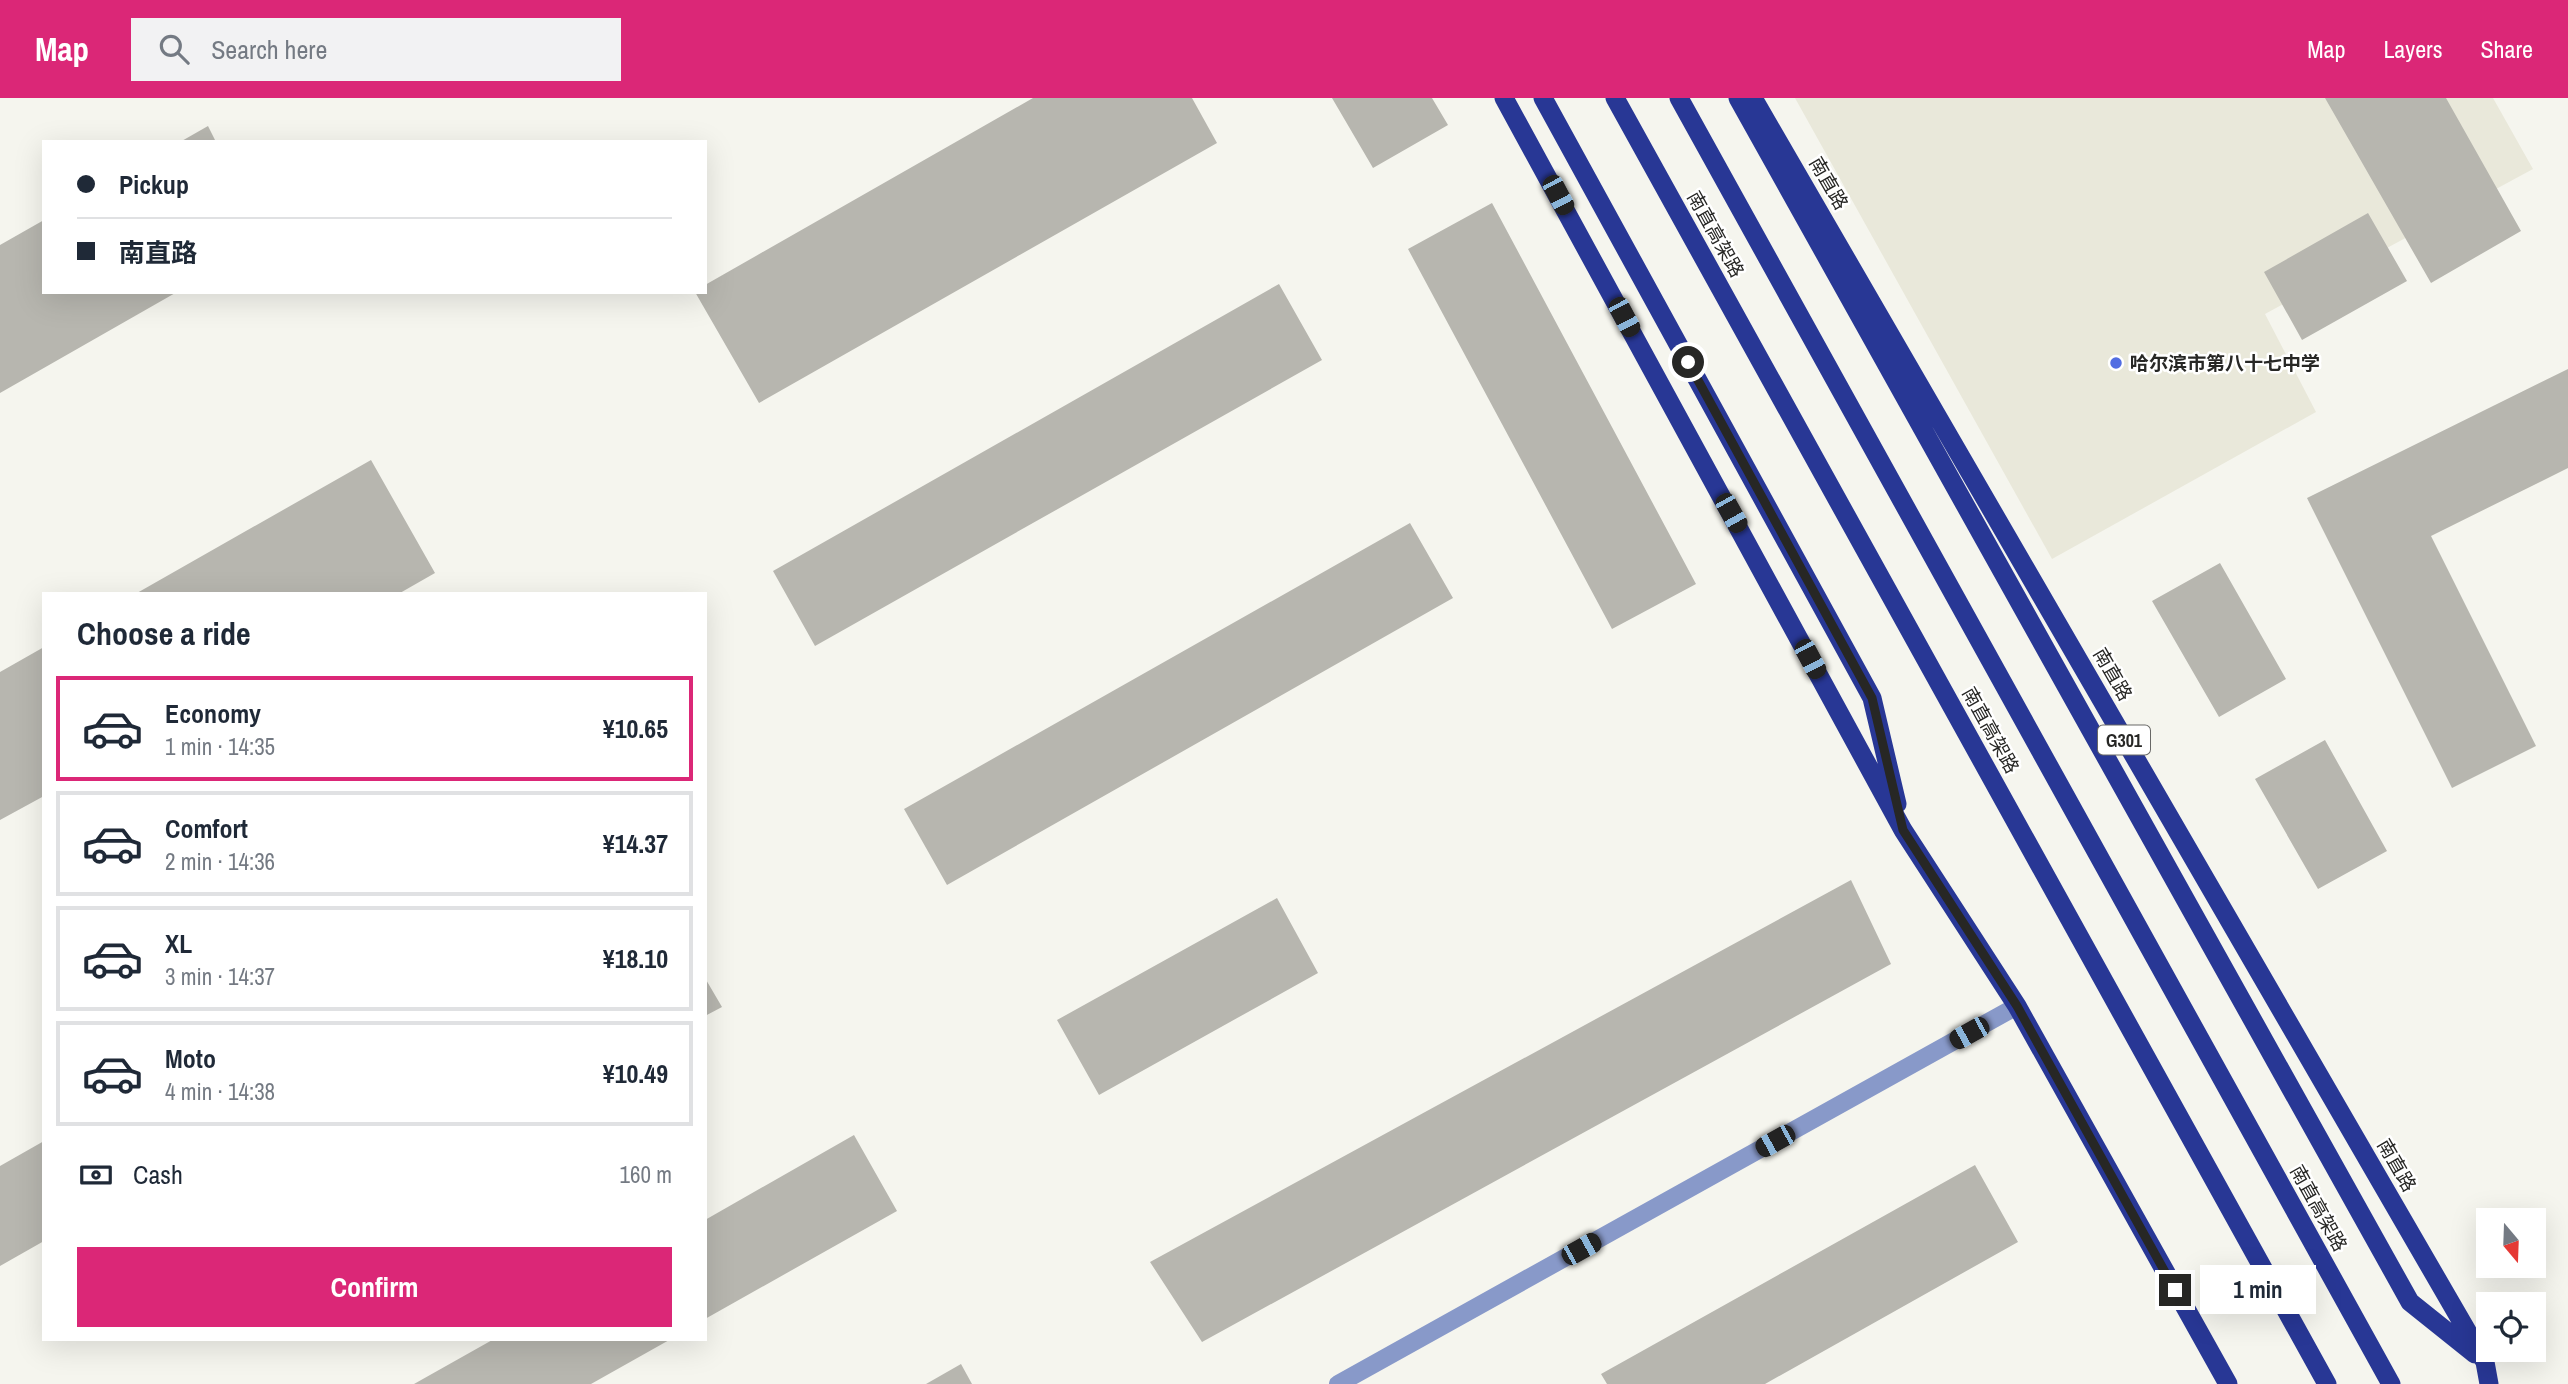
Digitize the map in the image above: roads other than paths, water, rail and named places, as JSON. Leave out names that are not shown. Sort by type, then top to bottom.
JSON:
[{"type":"highway","points":[[1504,98],[1903,830],[2017,1006],[2228,1384]]},
{"type":"highway","points":[[1543,98],[1872,698],[1903,830]]},
{"type":"highway","name":"南直高架路","points":[[1615,98],[2327,1384]]},
{"type":"highway","name":"南直高架路","points":[[1679,98],[2391,1384]]},
{"type":"highway","points":[[1738,98],[2410,1302],[2476,1355]]},
{"type":"highway","name":"南直路","points":[[1753,98],[2476,1346]]},
{"type":"highway","name":"南直路","points":[[2485,1362],[2489,1384]]},
{"type":"street","points":[[1338,1384],[2017,1006]]},
{"type":"place","name":"哈尔滨市第八十七中学","points":[[2116,363]]}]
